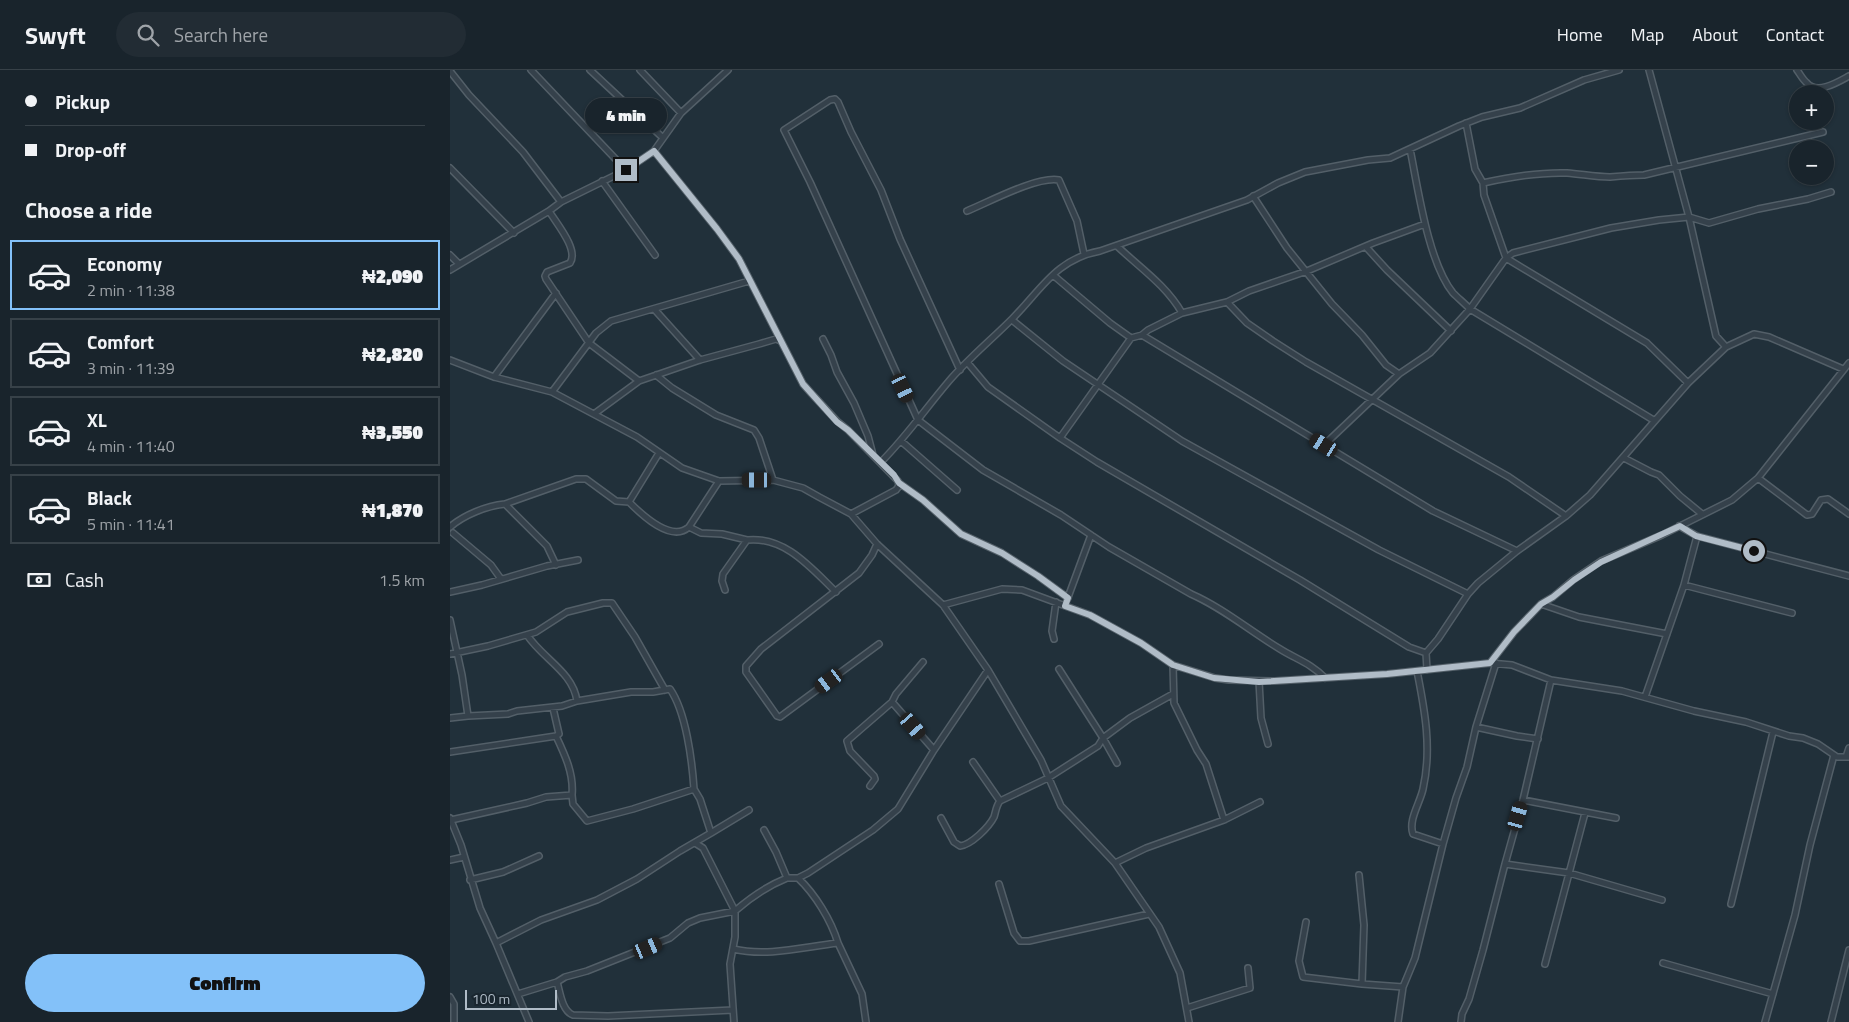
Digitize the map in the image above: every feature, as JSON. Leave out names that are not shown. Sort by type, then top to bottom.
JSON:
[{"type":"street","points":[[531,70],[626,170]]},
{"type":"street","points":[[590,70],[662,137]]},
{"type":"street","points":[[640,70],[681,113]]},
{"type":"street","points":[[450,270],[549,212],[561,202],[626,170],[654,151],[662,137],[681,113],[728,70]]},
{"type":"street","points":[[881,462],[901,441],[950,380],[1012,320],[1058,269],[1084,254],[1100,252],[1253,196],[1305,172],[1368,160],[1390,158],[1466,123],[1520,108],[1584,80],[1619,70]]},
{"type":"street","points":[[1649,70],[1689,217],[1716,336],[1726,347]]},
{"type":"street","points":[[1797,70],[1808,85],[1818,88],[1836,83],[1849,76]]},
{"type":"street","points":[[450,71],[469,95],[524,152],[561,202]]},
{"type":"street","points":[[960,370],[900,240],[882,190],[851,132],[838,102],[835,99],[830,100],[784,130],[810,182],[918,420],[983,470],[1091,536],[1191,594],[1205,600],[1280,650],[1316,668],[1325,678]]},
{"type":"street","points":[[1466,123],[1475,169],[1482,183],[1484,195],[1506,258],[1647,343],[1688,383]]},
{"type":"street","points":[[1482,183],[1514,176],[1566,173],[1611,177],[1644,174],[1823,132]]},
{"type":"street","points":[[1410,149],[1425,224],[1442,273],[1452,292],[1470,309],[1655,421]]},
{"type":"street","points":[[654,151],[739,259],[803,384],[810,393],[837,422],[881,462],[899,483],[923,500],[961,534],[1002,553],[1068,598]]},
{"type":"street","points":[[450,168],[514,233]]},
{"type":"street","points":[[966,211],[1039,181],[1052,178],[1059,180],[1077,221],[1084,254]]},
{"type":"street","points":[[602,181],[655,255]]},
{"type":"street","points":[[1324,445],[1399,374],[1430,353],[1470,309],[1506,258],[1513,253],[1611,228],[1689,217],[1709,223],[1758,209],[1808,199],[1831,192]]},
{"type":"street","points":[[1253,196],[1287,248],[1308,271],[1332,304],[1386,365],[1399,374]]},
{"type":"street","points":[[549,212],[571,246],[573,256],[570,263],[548,272],[545,276],[589,343],[639,381]]},
{"type":"street","points":[[1060,438],[1131,338],[1142,335],[1182,313],[1227,302],[1249,290],[1308,271],[1425,224]]},
{"type":"street","points":[[1117,246],[1160,284],[1176,302],[1182,313]]},
{"type":"street","points":[[1366,247],[1450,331]]},
{"type":"street","points":[[450,256],[459,264]]},
{"type":"street","points":[[1053,275],[1110,323],[1131,338]]},
{"type":"street","points":[[552,392],[596,333],[612,321],[749,281]]},
{"type":"street","points":[[494,377],[556,293]]},
{"type":"street","points":[[1227,302],[1247,323],[1273,341],[1509,477],[1566,516]]},
{"type":"street","points":[[655,310],[700,360]]},
{"type":"street","points":[[1012,320],[1063,361],[1182,442],[1379,550],[1468,594]]},
{"type":"street","points":[[1428,670],[1426,653],[1478,583],[1517,551],[1566,516],[1590,495],[1688,383],[1726,347],[1754,334],[1769,338],[1844,369]]},
{"type":"street","points":[[1142,335],[1433,511],[1517,551]]},
{"type":"street","points":[[594,414],[639,381],[700,360],[776,339],[781,341]]},
{"type":"street","points":[[823,339],[837,372],[854,403],[874,455]]},
{"type":"street","points":[[450,360],[494,377],[552,392],[636,437],[693,473],[719,481],[773,480],[802,488],[851,514],[877,544],[943,605],[988,670],[1041,760],[1061,806],[1115,863],[1158,928],[1180,973],[1189,1022]]},
{"type":"street","points":[[968,362],[988,387],[1097,462],[1300,580],[1401,642],[1426,653]]},
{"type":"street","points":[[1398,1022],[1403,986],[1415,958],[1443,844],[1467,767],[1493,663],[1514,632],[1541,604],[1601,562],[1732,500],[1758,478],[1849,363]]},
{"type":"street","points":[[656,375],[672,388],[716,415],[754,430],[759,438],[773,480]]},
{"type":"street","points":[[901,441],[956,490]]},
{"type":"street","points":[[629,502],[659,453]]},
{"type":"street","points":[[1624,458],[1659,475],[1702,514]]},
{"type":"street","points":[[1758,478],[1807,514],[1812,514],[1822,500],[1828,499],[1849,514]]},
{"type":"street","points":[[450,527],[458,520],[470,514],[521,499],[566,481],[586,479],[616,500],[629,502],[659,526],[684,532],[719,481]]},
{"type":"street","points":[[851,514],[896,490],[899,483]]},
{"type":"street","points":[[505,504],[547,546],[556,564]]},
{"type":"street","points":[[1680,526],[1696,536],[1849,576]]},
{"type":"street","points":[[689,527],[701,533],[722,534],[747,540],[758,539],[778,544],[800,558],[836,592]]},
{"type":"street","points":[[451,533],[495,569],[501,579]]},
{"type":"street","points":[[1065,606],[1091,536]]},
{"type":"street","points":[[1645,697],[1684,585],[1696,536]]},
{"type":"street","points":[[725,590],[722,581],[723,574],[747,540]]},
{"type":"street","points":[[877,544],[872,555],[859,573],[761,649],[746,666],[748,676],[777,716],[783,716],[879,644]]},
{"type":"street","points":[[450,592],[578,560]]},
{"type":"street","points":[[1684,585],[1792,613]]},
{"type":"street","points":[[943,605],[1002,589],[1022,590],[1090,615],[1141,643],[1173,665],[1214,678],[1259,682],[1428,670],[1493,663],[1512,665],[1551,680],[1622,691],[1694,711],[1746,722],[1774,732],[1803,738],[1818,744],[1834,755],[1847,757],[1849,748]]},
{"type":"street","points":[[1054,639],[1052,631],[1056,602]]},
{"type":"street","points":[[450,654],[458,654],[527,635],[542,629],[567,612],[603,603],[612,603],[665,690]]},
{"type":"street","points":[[1541,604],[1579,617],[1667,634]]},
{"type":"street","points":[[450,620],[458,654],[468,716]]},
{"type":"street","points":[[527,635],[541,654],[557,666],[573,685],[578,701]]},
{"type":"street","points":[[870,786],[875,779],[874,776],[850,751],[847,741],[892,702],[896,694],[924,662]]},
{"type":"street","points":[[1173,665],[1174,703],[1206,764],[1224,820]]},
{"type":"street","points":[[1059,669],[1104,738],[1117,764]]},
{"type":"street","points":[[518,994],[557,982],[564,977],[587,971],[670,938],[688,923],[713,914],[735,911],[749,898],[772,884],[787,878],[798,878],[808,874],[873,830],[898,808],[934,750],[988,670]]},
{"type":"street","points":[[1417,670],[1426,722],[1428,748],[1423,790],[1411,827],[1413,834],[1443,844]]},
{"type":"street","points":[[1461,1022],[1462,1014],[1470,999],[1523,800],[1551,680]]},
{"type":"street","points":[[1259,682],[1261,718],[1268,744]]},
{"type":"street","points":[[450,718],[501,715],[517,711],[553,708],[578,701],[630,692],[670,689],[677,699],[686,731],[694,788],[700,799],[711,833]]},
{"type":"street","points":[[941,818],[954,842],[960,846],[966,846],[994,818],[1000,801],[1048,778],[1098,746],[1104,738],[1130,718],[1173,694]]},
{"type":"street","points":[[892,702],[934,750]]},
{"type":"street","points":[[553,708],[559,734],[556,736]]},
{"type":"street","points":[[1476,727],[1538,739]]},
{"type":"street","points":[[1731,904],[1774,732]]},
{"type":"street","points":[[556,736],[571,773],[573,804],[587,821],[694,788]]},
{"type":"street","points":[[450,752],[556,736]]},
{"type":"street","points":[[1765,1022],[1795,915],[1810,845],[1834,755]]},
{"type":"street","points":[[973,762],[1000,801]]},
{"type":"street","points":[[529,1022],[480,908],[450,819],[527,803],[546,797],[572,795]]},
{"type":"street","points":[[1523,800],[1616,818]]},
{"type":"street","points":[[1115,863],[1146,848],[1224,820],[1260,802]]},
{"type":"street","points":[[496,942],[541,920],[597,900],[637,879],[749,810]]},
{"type":"street","points":[[1546,964],[1585,813]]},
{"type":"street","points":[[764,830],[787,878]]},
{"type":"street","points":[[695,843],[703,848],[735,911],[736,922],[730,964],[734,1022]]},
{"type":"street","points":[[470,880],[503,872],[539,856]]},
{"type":"street","points":[[450,860],[464,857]]},
{"type":"street","points":[[1505,864],[1569,873],[1662,900]]},
{"type":"street","points":[[1359,875],[1364,925],[1362,984]]},
{"type":"street","points":[[798,878],[818,903],[838,943],[862,994],[866,1022]]},
{"type":"street","points":[[999,884],[1014,933],[1020,941],[1029,941],[1149,914]]},
{"type":"street","points":[[1306,922],[1299,961],[1303,977],[1362,984],[1403,986]]},
{"type":"street","points":[[733,949],[766,953],[838,943]]},
{"type":"street","points":[[1831,1022],[1849,950]]},
{"type":"street","points":[[1663,963],[1773,994]]},
{"type":"street","points":[[1187,1008],[1250,988],[1248,968]]},
{"type":"street","points":[[557,982],[566,1009],[573,1015],[608,1016],[734,1010]]},
{"type":"street","points":[[450,997],[454,1004],[454,1022]]},
{"type":"route","points":[[626,170],[654,151],[739,259],[781,341],[784,343],[803,384],[837,422],[848,430],[894,475],[899,483],[923,500],[961,534],[1002,553],[1068,598],[1065,606],[1090,615],[1141,643],[1173,665],[1214,678],[1259,682],[1387,674],[1490,663],[1514,632],[1541,604],[1574,580],[1601,562],[1680,526],[1696,536],[1754,551]]}]
